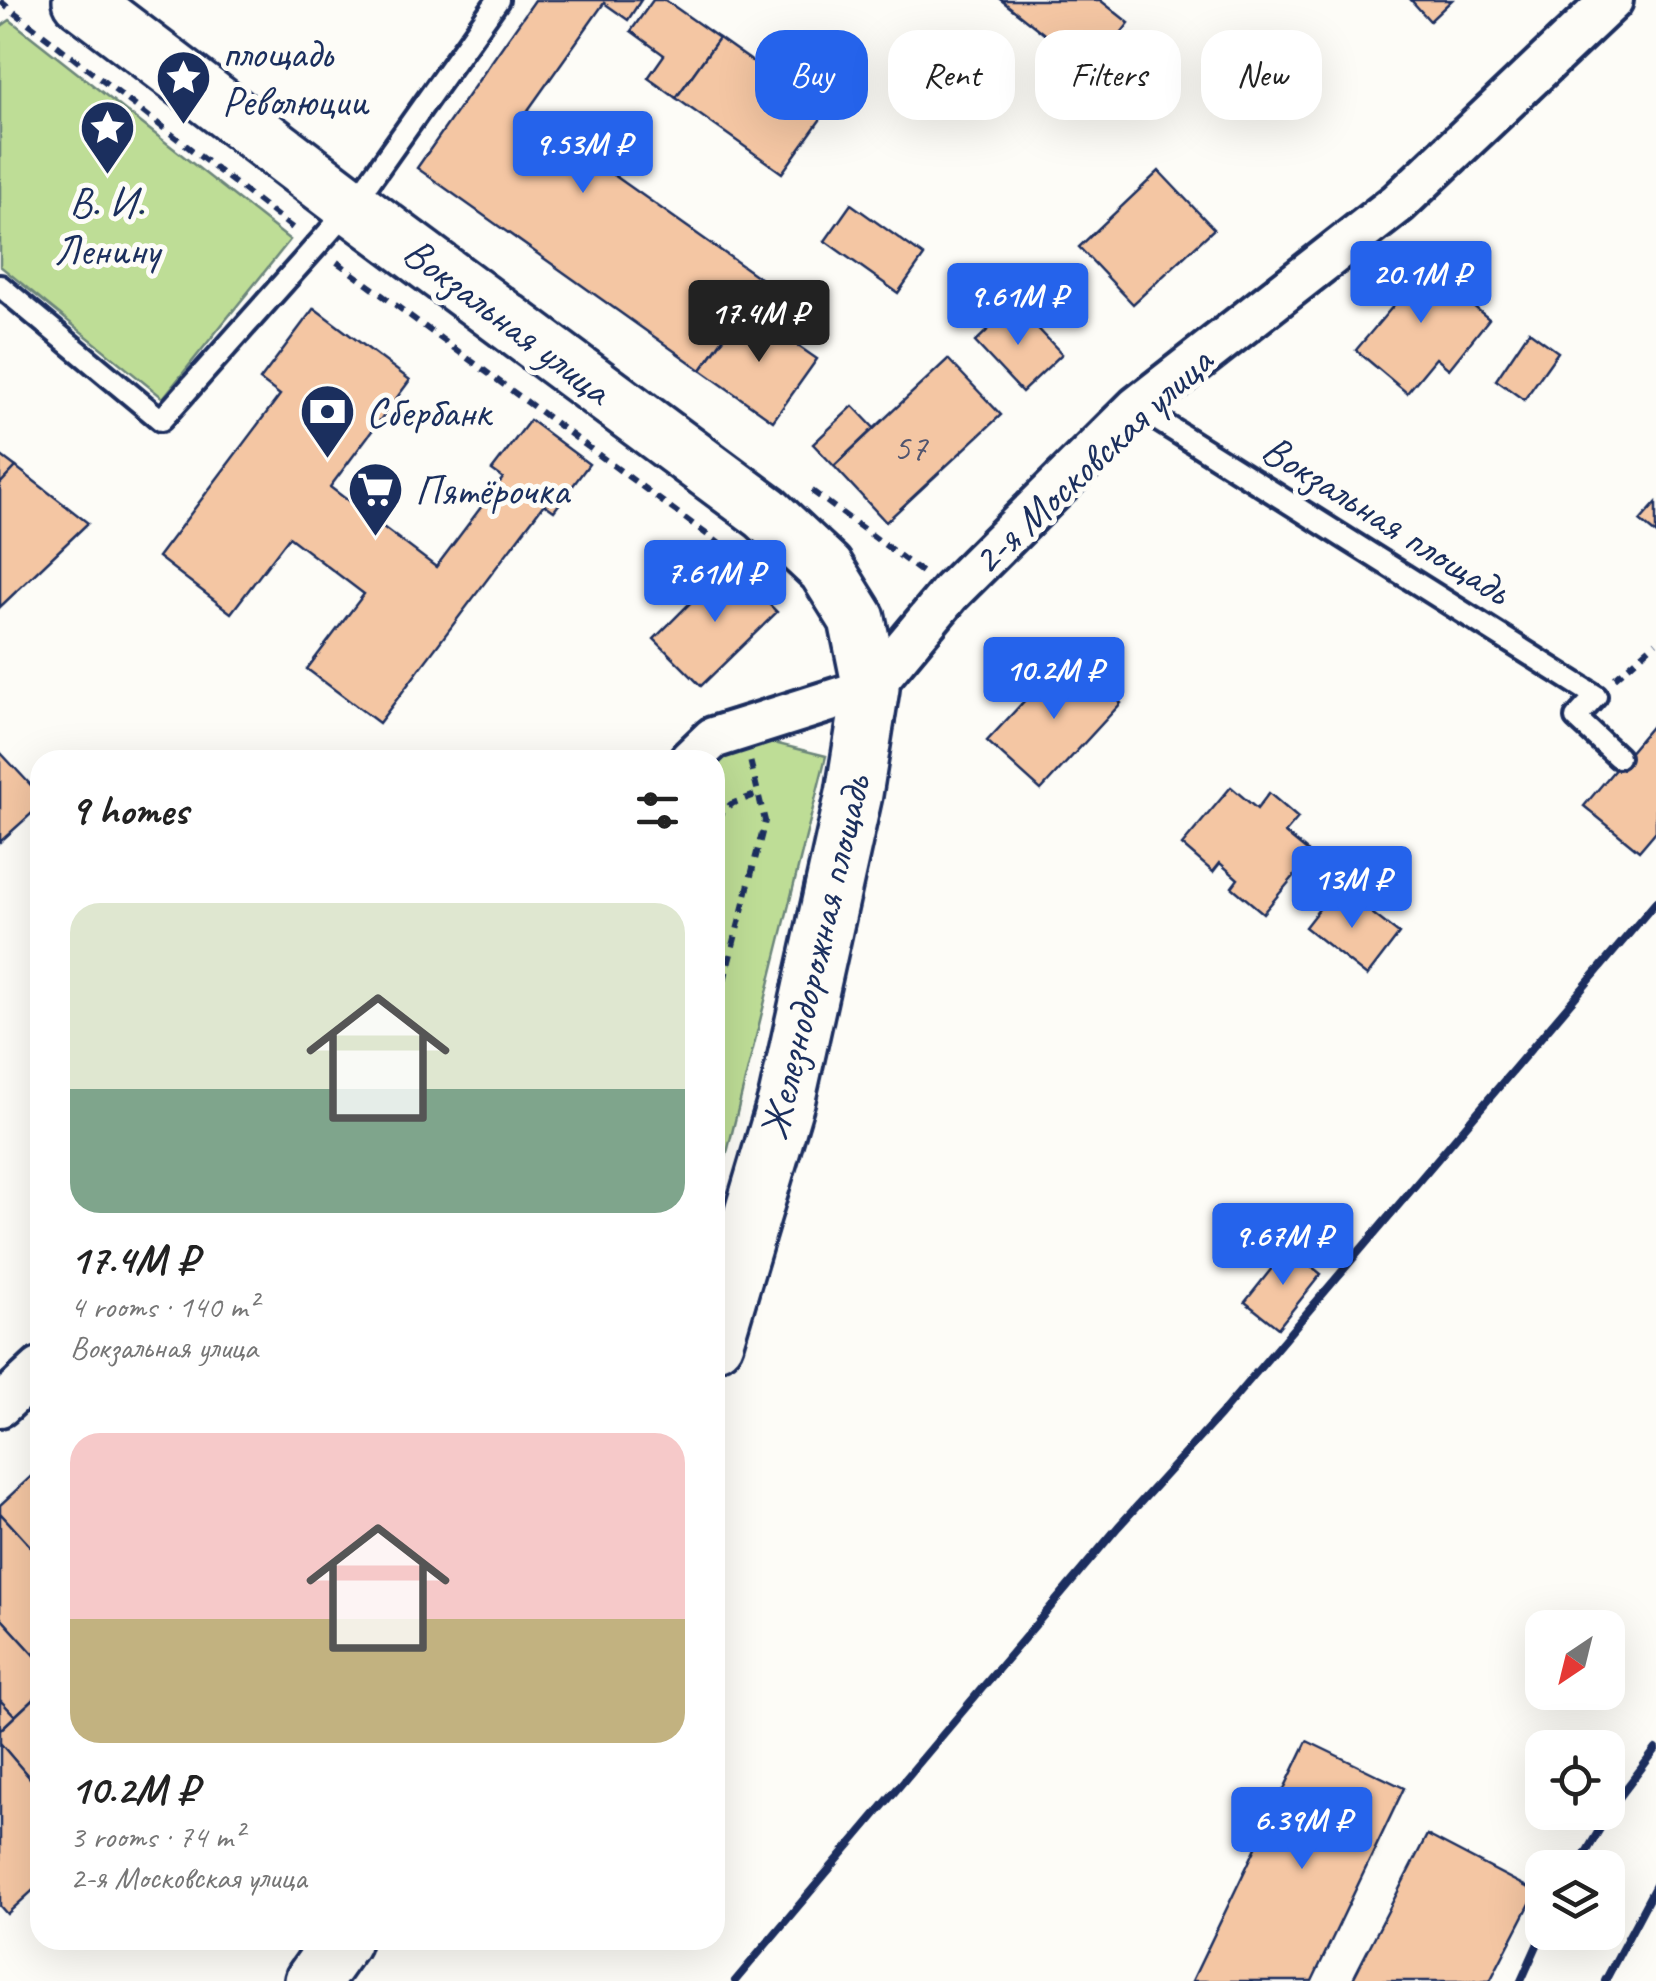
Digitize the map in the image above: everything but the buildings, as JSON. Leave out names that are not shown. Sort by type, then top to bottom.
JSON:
[{"type":"main road","name":"Вокзальная улица","points":[[81,0],[751,502],[826,569],[857,618],[871,688]]},
{"type":"main road","name":"Железнодорожная площадь","points":[[725,1307],[787,1098],[854,794],[871,688]]},
{"type":"main road","points":[[313,1981],[335,1950]]},
{"type":"street","name":"2-я Московская улица","points":[[871,688],[950,594],[1136,408],[1398,203],[1612,0]]},
{"type":"street","points":[[700,750],[713,738],[871,688]]},
{"type":"street","points":[[0,1406],[30,1378]]},
{"type":"lane","points":[[0,286],[161,420],[352,206],[498,0]]},
{"type":"lane","name":"Вокзальная площадь","points":[[1136,408],[1596,696]]},
{"type":"lane","points":[[1596,696],[1576,718],[1618,756]]},
{"type":"path","points":[[0,2],[316,246],[770,580]]},
{"type":"path","points":[[1596,696],[1656,642]]},
{"type":"path","points":[[725,977],[765,820],[750,761],[753,724]]},
{"type":"path","points":[[725,809],[758,794]]},
{"type":"green space","points":[[10,20],[290,240],[163,398],[0,266],[0,27]]},
{"type":"green space","points":[[746,736],[826,756],[725,1161],[725,755]]},
{"type":"railway","points":[[735,1981],[1118,1527],[1220,1415],[1656,902]]},
{"type":"railway","points":[[1588,1850],[1615,1803],[1656,1749]]},
{"type":"railway","points":[[1605,1981],[1656,1885]]},
{"type":"railway","points":[[1521,1981],[1535,1950]]},
{"type":"place","name":"площадь Революции","points":[[183,126]]},
{"type":"place","name":"В. И. Ленину","points":[[107,176]]},
{"type":"place","name":"Сбербанк","points":[[327,461]]},
{"type":"place","name":"Пятёрочка","points":[[376,539]]}]
